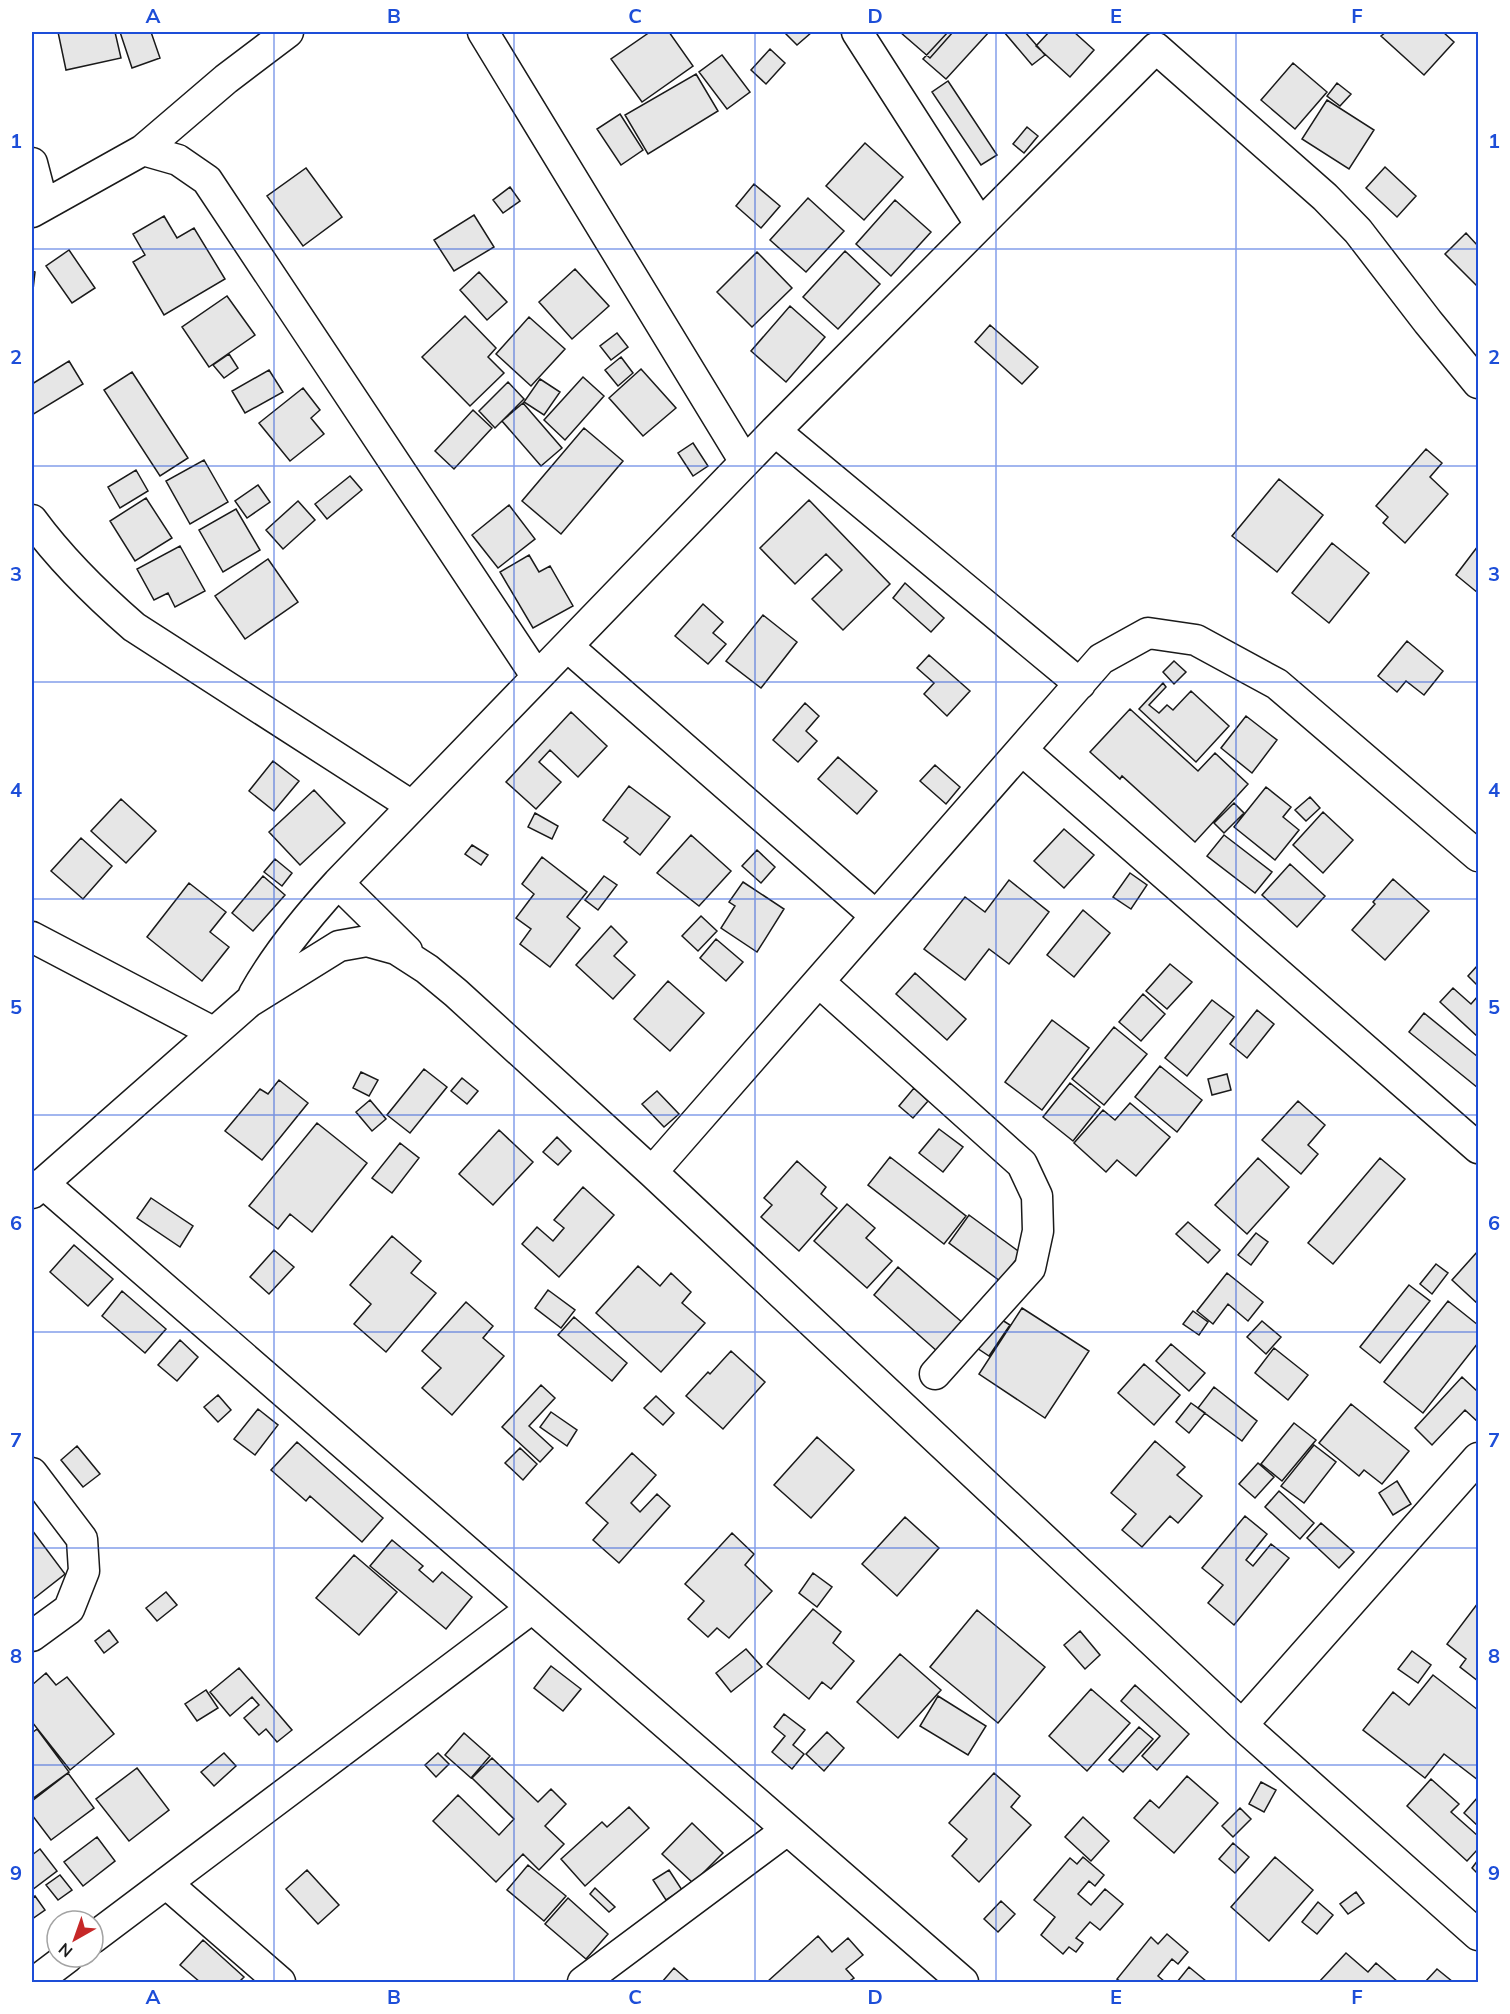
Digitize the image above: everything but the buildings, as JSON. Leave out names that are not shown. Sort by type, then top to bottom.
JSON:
[{"type":"street","points":[[32,163],[37,209],[143,150],[226,79],[288,32]]},
{"type":"street","points":[[483,32],[745,462]]},
{"type":"street","points":[[857,32],[980,224]]},
{"type":"street","points":[[249,1002],[285,945],[338,883],[745,462],[1164,40],[1325,197],[1365,240],[1442,340],[1479,383]]},
{"type":"street","points":[[143,150],[178,160],[207,180],[537,677]]},
{"type":"street","points":[[776,431],[1080,684]]},
{"type":"street","points":[[32,520],[64,561],[95,593],[134,627],[412,806]]},
{"type":"street","points":[[652,1172],[1101,659],[1148,633],[1196,640],[1277,684],[1479,856]]},
{"type":"street","points":[[567,646],[876,916]]},
{"type":"street","points":[[1022,750],[1479,1148]]},
{"type":"street","points":[[338,883],[427,969],[652,1172],[1242,1725],[1479,1935]]},
{"type":"street","points":[[32,937],[213,1032]]},
{"type":"street","points":[[427,969],[396,949],[367,941],[339,946],[249,1002],[38,1188],[532,1608],[963,1983]]},
{"type":"street","points":[[819,982],[1022,1164],[1037,1196],[1038,1231],[1030,1268],[935,1374]]},
{"type":"street","points":[[1242,1725],[1479,1458]]},
{"type":"street","points":[[32,1473],[82,1539],[84,1571],[69,1609],[32,1636]]},
{"type":"street","points":[[105,1929],[532,1608]]},
{"type":"street","points":[[583,1983],[787,1830]]},
{"type":"street","points":[[166,1883],[280,1983]]},
{"type":"street","points":[[35,1983],[53,1969]]}]
